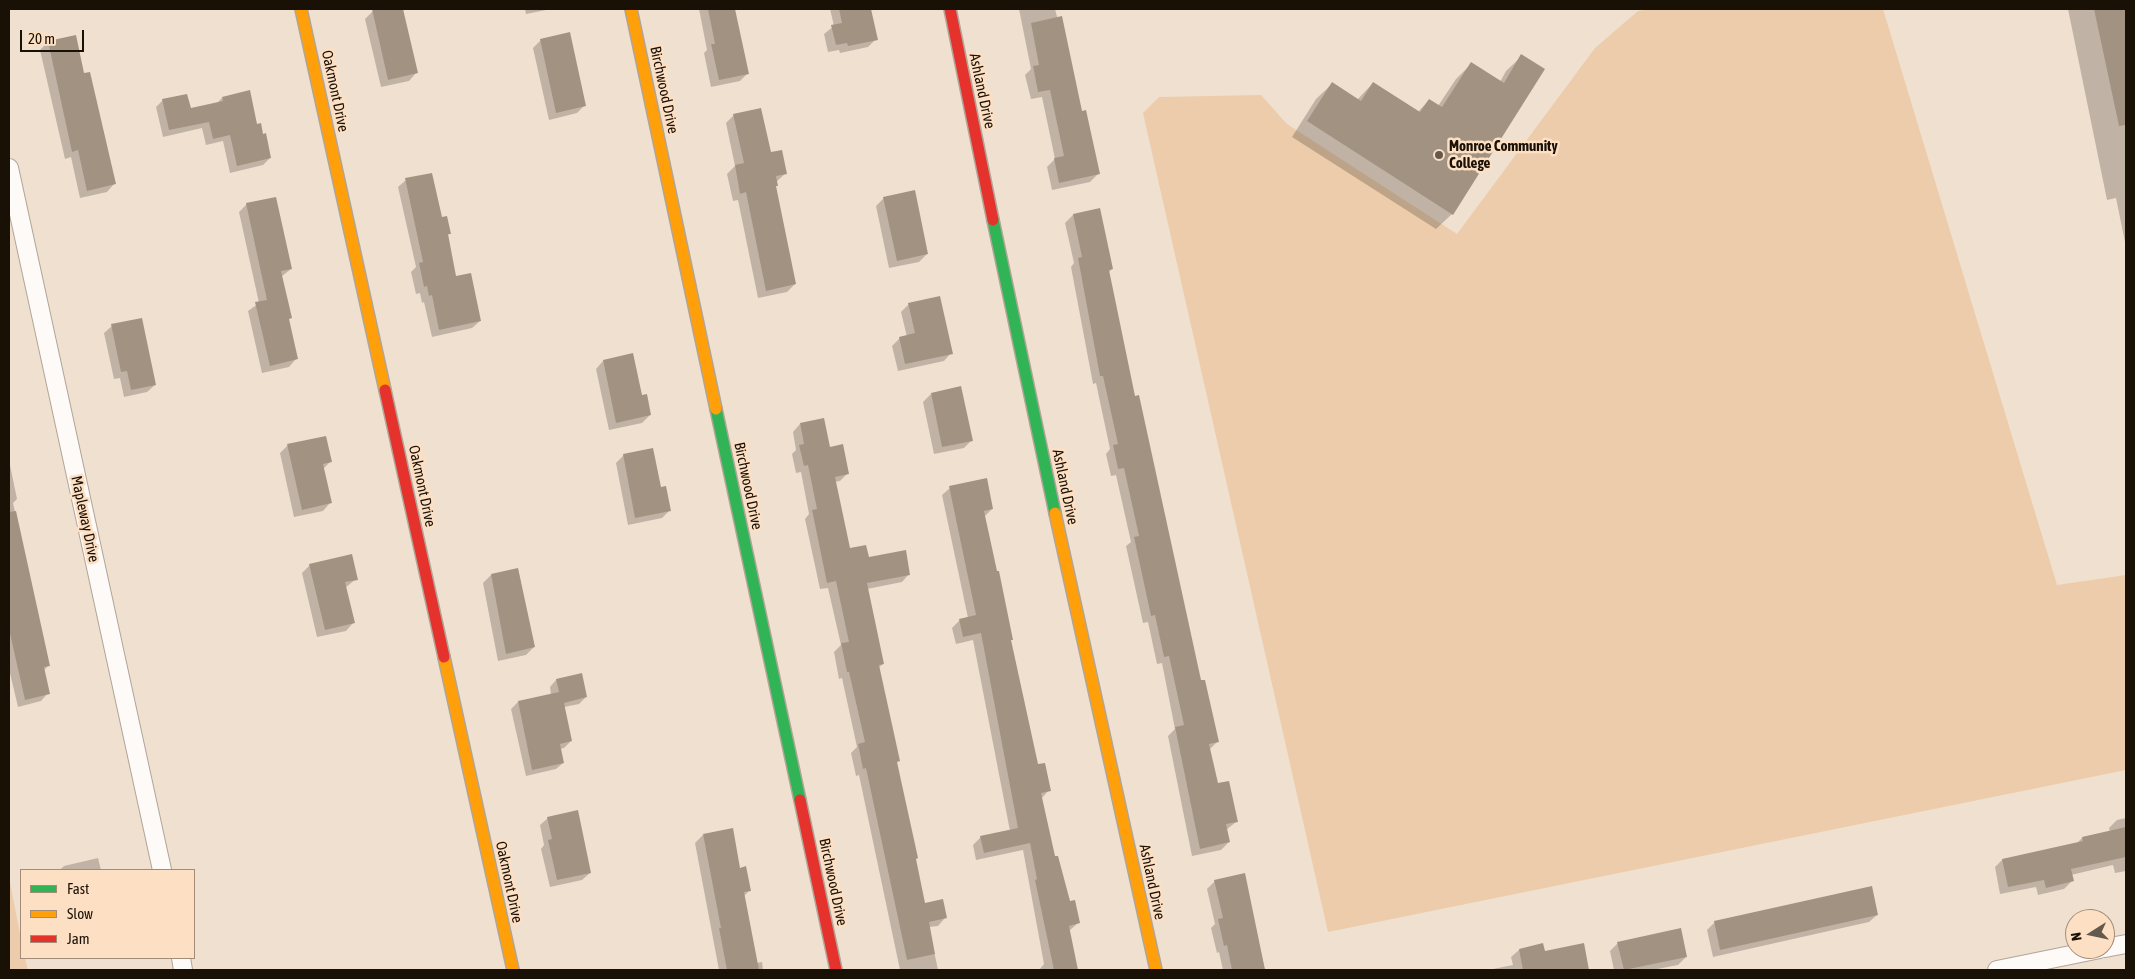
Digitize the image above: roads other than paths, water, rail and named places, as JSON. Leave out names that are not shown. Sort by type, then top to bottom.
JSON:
[{"type":"street","name":"Oakmont Drive","points":[[301,9],[513,970]]},
{"type":"street","name":"Birchwood Drive","points":[[631,9],[836,970]]},
{"type":"street","name":"Ashland Drive","points":[[950,9],[1032,408],[1156,970]]},
{"type":"street","name":"Mapleway Drive","points":[[9,168],[162,869]]},
{"type":"street","points":[[1997,970],[2065,956]]},
{"type":"place","name":"Monroe Community College","points":[[1439,155]]}]
